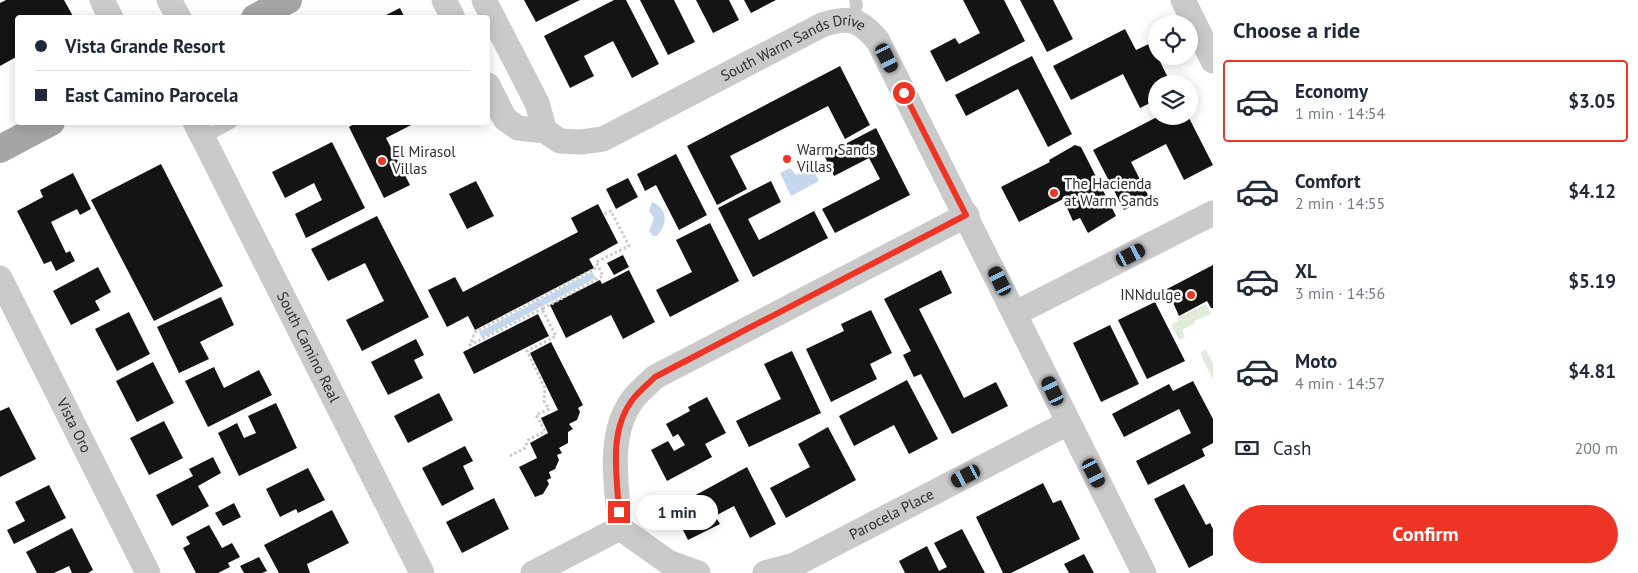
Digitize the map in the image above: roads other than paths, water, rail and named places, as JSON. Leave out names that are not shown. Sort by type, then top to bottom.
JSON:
[{"type":"main road","points":[[260,15],[288,0]]},
{"type":"main road","points":[[0,149],[45,125]]},
{"type":"street","points":[[102,0],[109,15]]},
{"type":"street","points":[[170,0],[178,15]]},
{"type":"street","points":[[444,0],[452,15]]},
{"type":"street","points":[[484,0],[538,103],[545,131]]},
{"type":"street","points":[[1183,0],[1213,61]]},
{"type":"street","name":"South Warm Sands Drive","points":[[490,89],[505,119],[518,128],[545,131],[560,141],[581,142],[603,139],[853,10],[878,41],[1144,573]]},
{"type":"street","name":"South Camino Real","points":[[199,130],[422,573]]},
{"type":"street","points":[[1016,314],[1213,213]]},
{"type":"street","points":[[620,528],[615,448],[622,423],[632,400],[655,377],[966,215]]},
{"type":"street","name":"Vista Oro","points":[[0,278],[148,573]]},
{"type":"street","name":"Parocela Place","points":[[765,573],[794,565],[1068,423]]},
{"type":"street","points":[[533,573],[620,528]]},
{"type":"street","points":[[620,528],[668,562],[698,573]]},
{"type":"lane","points":[[199,130],[220,125]]},
{"type":"water","points":[[812,167],[819,181],[791,196],[780,173],[790,168],[796,175]]},
{"type":"water","points":[[652,202],[661,208],[665,217],[661,231],[657,236],[653,236],[649,231],[654,218],[649,211]]},
{"type":"water","points":[[592,272],[596,278],[482,338],[479,332]]},
{"type":"place","name":"Warm Sands Villas","points":[[787,159]]},
{"type":"place","name":"El Mirasol Villas","points":[[382,161]]},
{"type":"place","name":"The Hacienda at Warm Sands","points":[[1054,193]]},
{"type":"place","name":"INNdulge","points":[[1191,295]]}]
